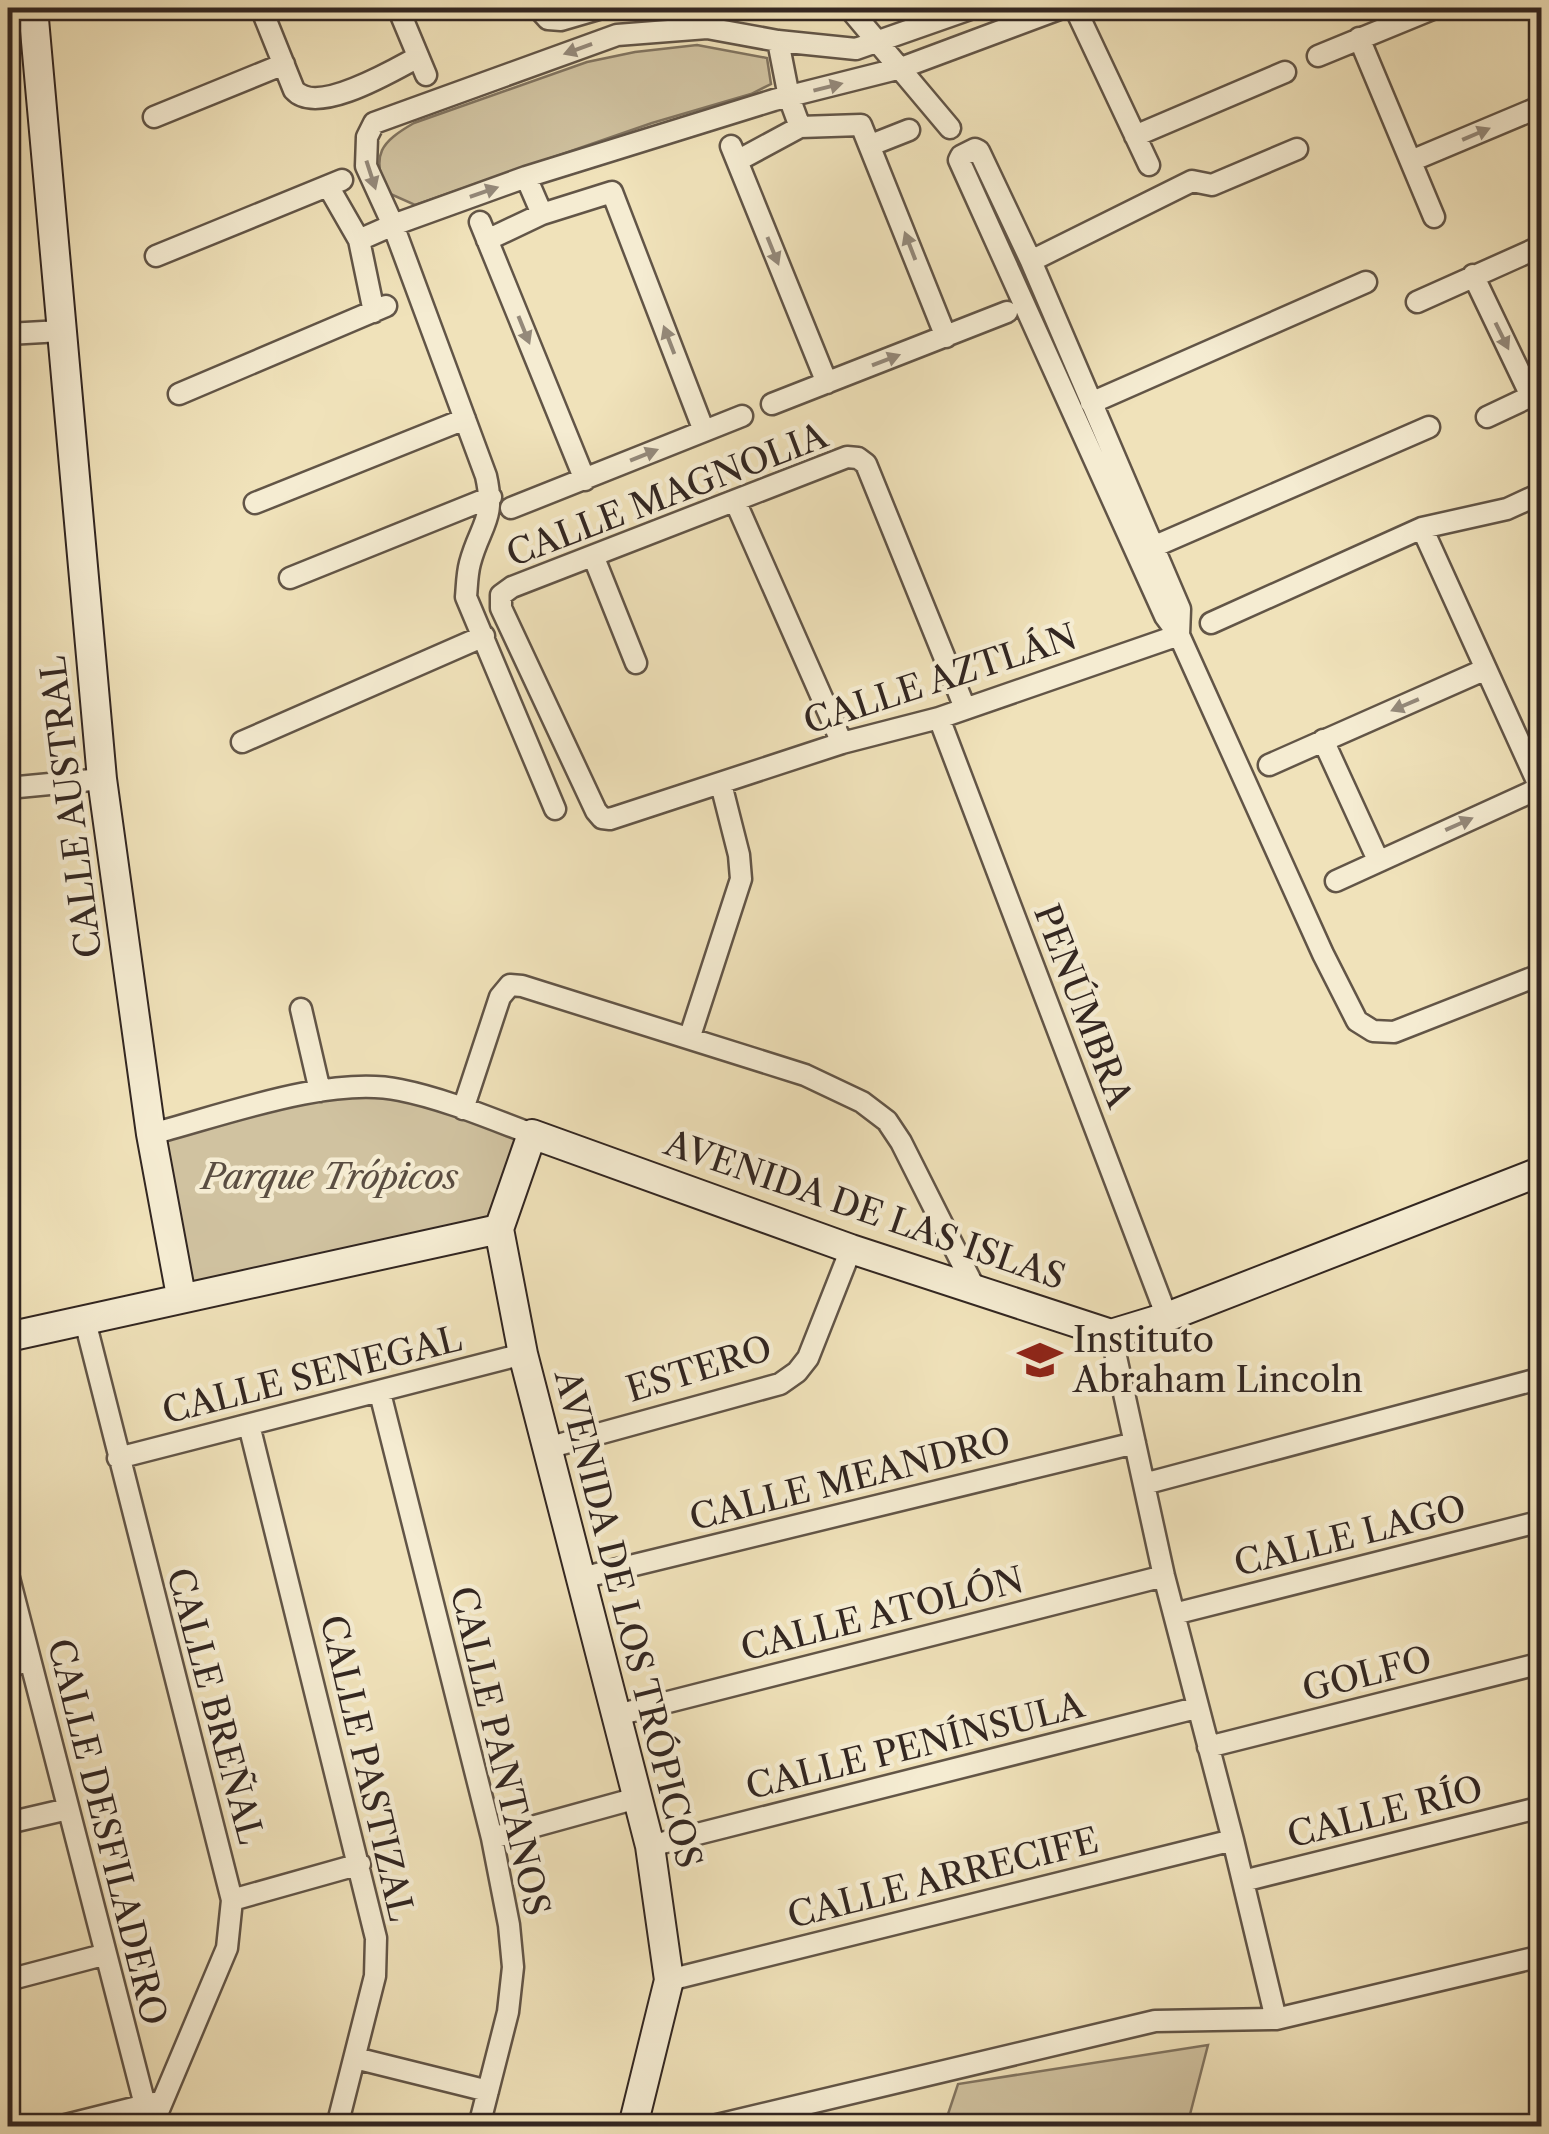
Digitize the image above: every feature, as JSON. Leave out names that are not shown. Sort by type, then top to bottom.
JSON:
[{"type":"street","name":"CALLE AUSTRAL","points":[[33,8],[102,779],[151,1134],[181,1296]]},
{"type":"street","points":[[261,8],[294,90],[301,98],[310,99],[358,88],[422,66],[398,8]]},
{"type":"street","points":[[538,8],[548,19],[561,20],[603,8],[617,35]]},
{"type":"street","points":[[850,8],[950,128]]},
{"type":"street","points":[[555,809],[466,597],[470,564],[489,517],[491,497],[392,225],[366,166],[367,137],[374,123],[617,35],[706,28],[856,50],[973,8]]},
{"type":"street","points":[[360,240],[526,177],[789,97],[901,68],[1062,8]]},
{"type":"street","points":[[1075,8],[1150,165]]},
{"type":"street","points":[[1318,56],[1435,8]]},
{"type":"street","points":[[1359,38],[1434,218]]},
{"type":"street","points":[[778,41],[789,97],[800,127]]},
{"type":"street","points":[[154,117],[284,64]]},
{"type":"street","points":[[1134,136],[1285,72]]},
{"type":"street","points":[[358,88],[374,123]]},
{"type":"street","points":[[1410,161],[1542,106]]},
{"type":"street","points":[[826,383],[734,153],[800,127],[856,123],[864,128],[946,336]]},
{"type":"street","points":[[871,145],[909,130]]},
{"type":"street","points":[[1179,635],[1180,609],[1031,261],[980,150],[975,149],[959,160],[1165,616],[1179,635],[1322,954],[1358,1021],[1373,1031],[1394,1032],[1542,974]]},
{"type":"street","points":[[1031,261],[1192,181],[1212,184],[1297,149]]},
{"type":"street","points":[[526,177],[542,214]]},
{"type":"street","points":[[156,256],[335,183],[360,240],[380,309],[179,394]]},
{"type":"street","points":[[585,480],[483,231],[612,192],[704,431]]},
{"type":"street","points":[[1417,302],[1542,246]]},
{"type":"street","points":[[1473,276],[1536,394],[1488,416]]},
{"type":"street","points":[[1090,403],[1366,282]]},
{"type":"street","points":[[772,404],[1007,312]]},
{"type":"street","points":[[8,334],[61,331]]},
{"type":"street","points":[[511,508],[742,416]]},
{"type":"street","points":[[255,503],[465,419]]},
{"type":"street","points":[[1153,546],[1429,427]]},
{"type":"street","name":"CALLE MAGNOLIA","points":[[602,818],[501,608],[501,596],[512,587],[847,458],[858,458],[866,464],[965,708]]},
{"type":"street","points":[[1211,623],[1422,528],[1508,509],[1542,494]]},
{"type":"street","points":[[290,578],[491,497]]},
{"type":"street","points":[[736,503],[842,744]]},
{"type":"street","points":[[1336,881],[1541,790],[1422,528]]},
{"type":"street","points":[[594,558],[636,663]]},
{"type":"street","name":"CALLE AZTLÁN","points":[[602,818],[610,819],[842,744],[940,718],[1179,635]]},
{"type":"street","points":[[242,742],[484,636]]},
{"type":"street","points":[[1269,765],[1486,669]]},
{"type":"street","name":"PENÚMBRA","points":[[940,718],[1166,1317]]},
{"type":"street","points":[[1323,740],[1378,860]]},
{"type":"street","points":[[8,788],[102,779]]},
{"type":"street","points":[[690,1036],[741,879],[740,855],[721,784]]},
{"type":"street","points":[[463,1109],[500,997],[510,986],[522,986],[806,1074],[862,1102],[886,1121],[901,1142],[974,1287]]},
{"type":"street","points":[[301,1009],[320,1090]]},
{"type":"street","name":"AVENIDA DE LAS ISLAS","points":[[151,1134],[320,1090],[398,1089],[851,1248],[1111,1334]]},
{"type":"street","points":[[8,1336],[499,1229],[532,1134]]},
{"type":"street","points":[[1276,2019],[1164,1576],[1111,1334],[1166,1317],[1542,1171]]},
{"type":"street","name":"AVENIDA DE LOS TRÓPICOS","points":[[499,1229],[523,1354],[650,1846],[662,1912],[669,1980],[633,2126]]},
{"type":"street","name":"ESTERO","points":[[547,1448],[780,1384],[808,1358],[851,1248]]},
{"type":"street","name":"CALLE BREÑAL","points":[[85,1320],[232,1900],[226,1948],[153,2103],[152,2126]]},
{"type":"street","name":"CALLE SENEGAL","points":[[118,1458],[523,1354]]},
{"type":"street","points":[[1144,1484],[1542,1378]]},
{"type":"street","name":"CALLE PANTANOS","points":[[380,1393],[492,1838],[509,1924],[514,1967],[508,2012],[480,2126]]},
{"type":"street","name":"CALLE PASTIZAL","points":[[249,1425],[376,1938],[375,1976],[337,2126]]},
{"type":"street","name":"CALLE MEANDRO","points":[[581,1578],[1136,1443]]},
{"type":"street","name":"CALLE LAGO","points":[[1174,1614],[1542,1522]]},
{"type":"street","name":"CALLE DESFILADERO","points":[[8,1574],[104,1955],[153,2103]]},
{"type":"street","name":"CALLE ATOLÓN","points":[[617,1715],[1164,1576]]},
{"type":"street","points":[[8,1666],[30,1661]]},
{"type":"street","name":"GOLFO","points":[[1208,1747],[1542,1663]]},
{"type":"street","name":"CALLE PENÍNSULA","points":[[650,1846],[1196,1708]]},
{"type":"street","points":[[492,1838],[636,1798]]},
{"type":"street","name":"CALLE RÍO","points":[[1244,1881],[1542,1806]]},
{"type":"street","points":[[8,1823],[68,1809]]},
{"type":"street","name":"CALLE ARRECIFE","points":[[669,1980],[1233,1840]]},
{"type":"street","points":[[232,1900],[360,1864]]},
{"type":"street","points":[[8,1980],[104,1955]]},
{"type":"street","points":[[713,2126],[771,2118],[1155,2021],[1276,2019],[1542,1956]]},
{"type":"street","points":[[355,2058],[488,2091]]},
{"type":"street","points":[[62,2126],[153,2103]]},
{"type":"green space","points":[[697,45],[767,58],[771,84],[751,94],[652,123],[415,205],[386,192],[379,168],[382,150],[414,123],[587,62]]},
{"type":"green space","name":"Parque Trópicos","points":[[400,1091],[527,1134],[495,1227],[183,1294],[154,1138],[320,1093]]},
{"type":"green space","points":[[1208,2045],[1187,2126],[944,2126],[958,2084]]},
{"type":"place","name":"Instituto Abraham Lincoln","points":[[1040,1360]]}]
